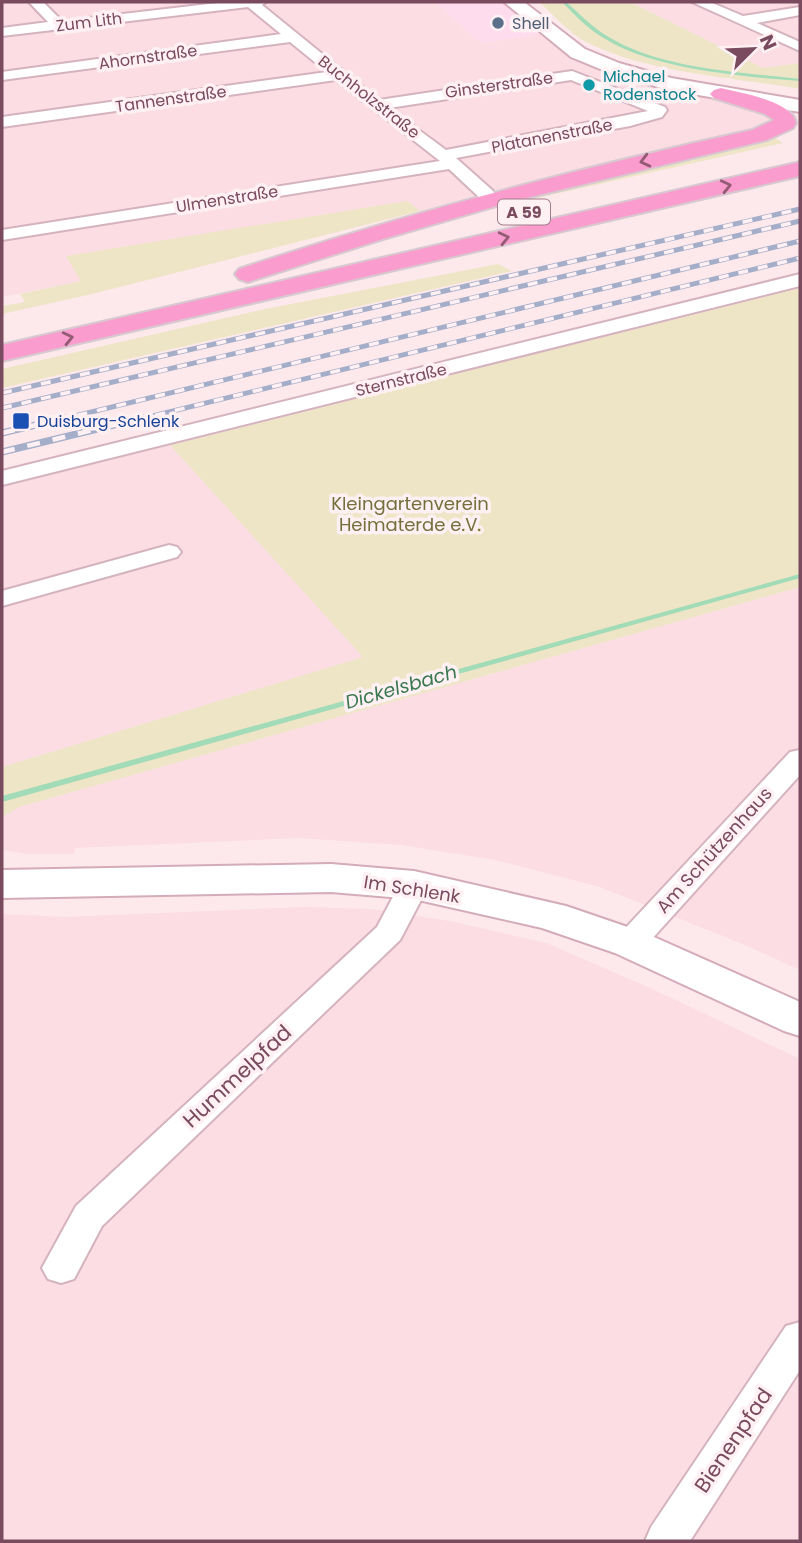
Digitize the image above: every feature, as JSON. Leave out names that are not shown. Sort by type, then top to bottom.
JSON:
[{"type":"highway","points":[[721,94],[780,112],[785,123],[759,135]]},
{"type":"highway","points":[[759,135],[800,131]]},
{"type":"highway","name":"A 59","points":[[248,274],[348,240],[513,194],[759,135]]},
{"type":"highway","name":"A 59","points":[[2,329],[800,150]]},
{"type":"highway","name":"A 59","points":[[2,353],[800,169]]},
{"type":"highway","points":[[270,292],[377,279],[471,263],[800,187]]},
{"type":"main road","points":[[513,2],[578,53],[629,74],[721,94],[800,106]]},
{"type":"main road","points":[[559,39],[652,71],[800,95]]},
{"type":"main road","name":"Im Schlenk","points":[[2,884],[331,878],[414,886],[551,916],[630,943],[800,1020]]},
{"type":"street","points":[[36,2],[58,25]]},
{"type":"street","name":"Buchholzstraße","points":[[251,2],[376,105],[448,160],[486,194]]},
{"type":"street","name":"Zum Lith","points":[[2,32],[259,2]]},
{"type":"street","points":[[699,2],[800,47]]},
{"type":"street","points":[[741,21],[800,11]]},
{"type":"street","name":"Ahornstraße","points":[[2,76],[293,37]]},
{"type":"street","name":"Tannenstraße","points":[[2,122],[339,75]]},
{"type":"street","name":"Ginsterstraße","points":[[376,105],[572,75],[659,110]]},
{"type":"street","name":"Platanenstraße","points":[[448,160],[651,116],[659,110]]},
{"type":"street","name":"Ulmenstraße","points":[[2,235],[448,160]]},
{"type":"street","name":"Sternstraße","points":[[2,478],[800,280]]},
{"type":"street","points":[[2,599],[169,552]]},
{"type":"street","name":"Am Schützenhaus","points":[[630,943],[800,758]]},
{"type":"street","name":"Hummelpfad","points":[[61,1268],[89,1216],[389,933],[414,886]]},
{"type":"street","name":"Bienenpfad","points":[[666,1541],[800,1338]]},
{"type":"shaded area","points":[[2,2],[449,2],[437,4],[481,43],[550,33],[578,53],[770,108],[782,126],[496,190],[420,211],[407,201],[66,257],[82,281],[2,297]]},
{"type":"shaded area","name":"Shell","points":[[513,2],[551,33],[481,43],[436,3]]},
{"type":"shaded area","points":[[630,2],[800,2],[800,63],[763,68]]},
{"type":"shaded area","points":[[170,445],[364,657],[2,767],[2,486]]},
{"type":"shaded area","points":[[800,587],[800,970],[600,887],[496,860],[401,845],[299,838],[75,848],[74,854],[28,854],[2,850],[2,817],[19,807]]},
{"type":"shaded area","points":[[304,907],[371,909],[450,921],[546,943],[648,987],[800,1059],[800,1541],[2,1541],[2,914],[65,917]]},
{"type":"green space","points":[[539,2],[630,2],[763,68],[800,63],[800,89],[662,67],[608,52],[578,37]]},
{"type":"green space","points":[[772,136],[783,143],[430,222]]},
{"type":"green space","points":[[407,201],[420,211],[92,294],[2,314],[2,306],[25,302],[20,294],[81,281],[66,256]]},
{"type":"green space","points":[[498,264],[512,271],[2,388],[2,369],[265,309]]},
{"type":"green space","name":"Kleingartenverein Heimaterde e.V.","points":[[800,288],[800,587],[19,807],[2,817],[2,767],[363,657],[170,445]]},
{"type":"waterway","name":"Dickelsbach","points":[[564,2],[604,37],[656,58],[703,69],[800,80]]},
{"type":"waterway","name":"Dickelsbach","points":[[2,799],[800,576]]},
{"type":"railway","points":[[2,393],[800,209]]},
{"type":"railway","points":[[2,408],[800,221]]},
{"type":"railway","points":[[58,420],[800,241]]},
{"type":"railway","points":[[136,420],[800,258]]},
{"type":"railway","points":[[2,433],[65,418]]},
{"type":"railway","points":[[2,452],[143,418]]},
{"type":"place","name":"Shell","points":[[498,23]]},
{"type":"place","name":"Michael Rodenstock","points":[[589,85]]},
{"type":"place","name":"Duisburg-Schlenk","points":[[21,421]]}]
